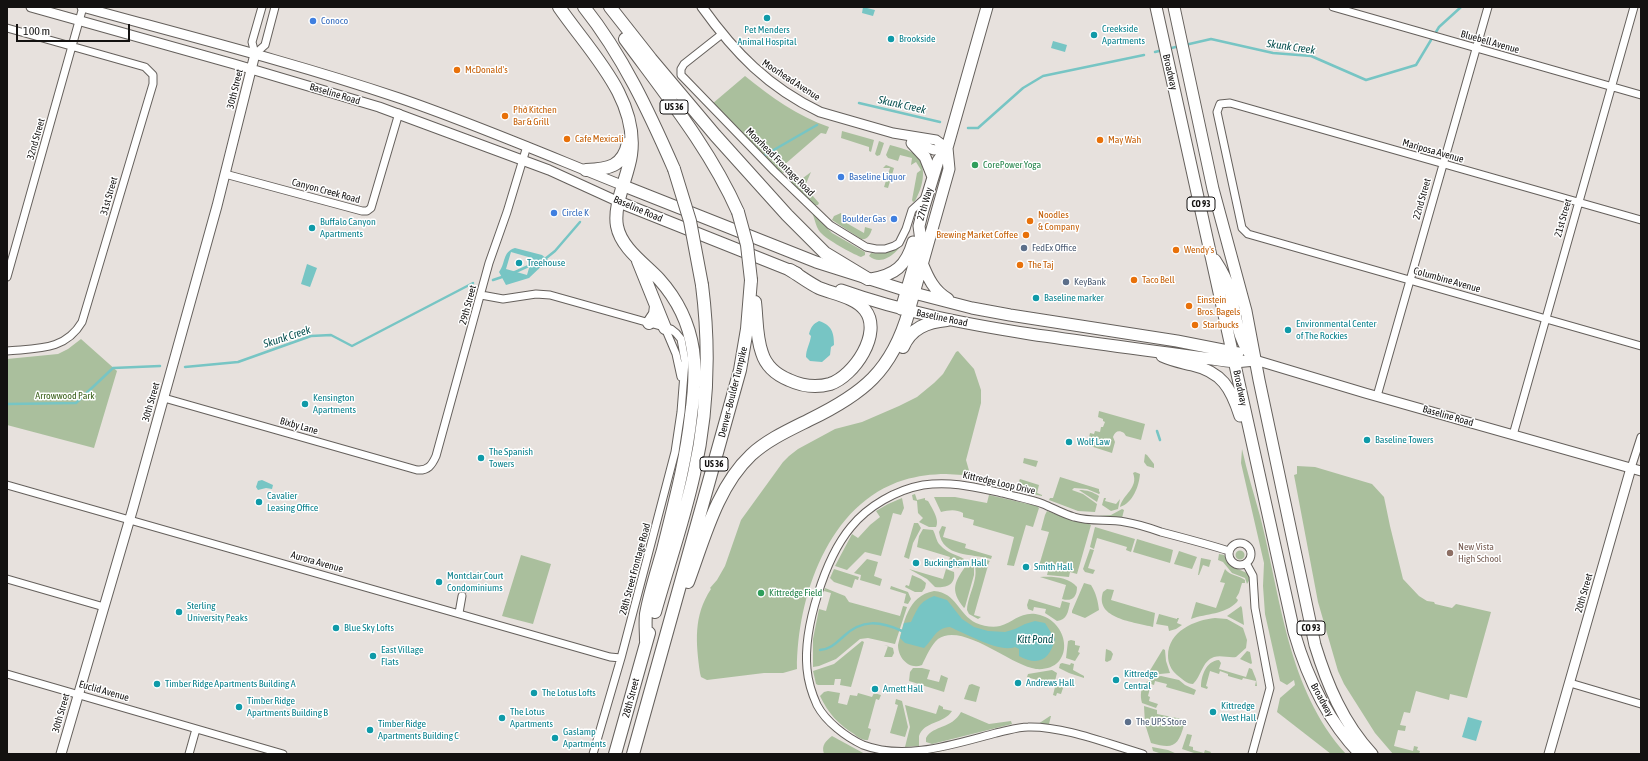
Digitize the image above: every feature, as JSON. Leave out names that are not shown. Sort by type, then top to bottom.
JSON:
[{"type":"highway","points":[[559,7],[615,86],[626,110],[632,139],[631,155],[616,218],[620,236],[634,255],[660,280],[678,307],[690,336],[693,351],[694,372],[690,424],[683,469],[646,614],[646,641]]},
{"type":"highway","name":"Denver–Boulder Turnpike","points":[[584,7],[612,46],[628,72],[650,113],[674,169],[690,221],[702,285],[706,321],[706,395],[699,447],[687,502],[646,641]]},
{"type":"highway","name":"Denver–Boulder Turnpike","points":[[602,7],[704,148],[724,182],[738,212],[747,245],[751,280],[747,329],[740,370],[664,645]]},
{"type":"highway","points":[[610,7],[651,60],[786,215],[825,252],[868,279]]},
{"type":"highway","points":[[586,170],[605,168],[619,162],[626,149],[630,128]]},
{"type":"highway","points":[[634,255],[665,328]]},
{"type":"highway","points":[[751,280],[759,341],[766,362],[783,378],[795,383],[808,386],[832,383],[849,372],[860,358],[869,336],[871,327],[870,317],[865,309],[858,303],[812,285],[790,270]]},
{"type":"highway","points":[[650,323],[655,314],[656,306]]},
{"type":"highway","points":[[664,645],[710,521],[716,507],[736,474],[760,448],[785,432],[851,398],[863,389],[895,349],[904,326],[905,310]]},
{"type":"highway","points":[[828,410],[852,402],[871,390],[888,372],[898,358],[906,340],[912,332],[923,325],[934,321],[947,320]]},
{"type":"highway","name":"28th Street","points":[[615,754],[646,641]]},
{"type":"highway","name":"28th Street","points":[[633,754],[664,645]]},
{"type":"main road","name":"Baseline Road","points":[[31,7],[252,69],[399,113],[571,179],[619,202],[849,293],[905,310],[947,320],[1082,342],[1235,362],[1255,360]]},
{"type":"main road","name":"Baseline Road","points":[[83,7],[255,54],[400,98],[527,146],[816,262],[910,292],[956,304],[1010,315],[1232,351],[1255,360],[1377,396],[1641,471]]},
{"type":"main road","name":"Moorhead Avenue","points":[[702,7],[722,34],[754,69],[811,107],[825,113],[894,133],[936,140],[947,148]]},
{"type":"main road","name":"27th Way","points":[[910,292],[922,263],[948,170],[947,148],[987,7]]},
{"type":"main road","name":"Broadway","points":[[1156,7],[1211,252],[1216,282],[1299,649],[1312,682],[1324,706],[1342,734],[1360,754]]},
{"type":"main road","name":"Broadway","points":[[1174,7],[1213,189],[1246,311],[1315,645],[1326,680],[1340,708],[1353,730],[1372,754]]},
{"type":"main road","name":"30th Street","points":[[61,754],[164,398],[226,174],[255,54]]},
{"type":"main road","name":"Moorhead Avenue","points":[[894,133],[912,142],[934,150],[947,148]]},
{"type":"main road","points":[[912,142],[925,157],[933,177]]},
{"type":"main road","name":"27th Way","points":[[905,310],[921,242],[920,223],[927,196],[938,161],[947,148]]},
{"type":"main road","points":[[868,279],[888,275],[898,269],[910,254],[920,223]]},
{"type":"main road","points":[[1211,252],[1221,268],[1229,289],[1242,343],[1255,360]]},
{"type":"main road","points":[[922,263],[937,292],[956,304]]},
{"type":"main road","points":[[1082,342],[1090,339],[1099,329]]},
{"type":"main road","points":[[1150,351],[1175,362],[1190,364],[1210,370],[1217,374],[1224,382],[1236,404],[1263,491]]},
{"type":"main road","name":"20th Street","points":[[1549,754],[1631,468]]},
{"type":"street","name":"32nd Street","points":[[7,277],[83,7]]},
{"type":"street","name":"30th Street","points":[[262,7],[252,42],[255,54],[265,45],[275,7]]},
{"type":"street","name":"Bluebell Avenue","points":[[1333,7],[1641,95]]},
{"type":"street","name":"22nd Street","points":[[1377,396],[1488,7]]},
{"type":"street","name":"21st Street","points":[[1513,435],[1634,7]]},
{"type":"street","points":[[7,28],[72,46]]},
{"type":"street","name":"Moorhead Frontage Road","points":[[722,34],[684,64],[681,69],[681,75],[770,167],[830,225],[866,247],[885,249],[894,246],[902,239],[912,210],[927,196]]},
{"type":"street","name":"31st Street","points":[[7,350],[48,347],[55,345],[68,338],[82,322],[153,84],[153,75],[145,67],[72,46]]},
{"type":"street","name":"Mariposa Avenue","points":[[1248,234],[1242,228],[1228,166],[1217,112],[1220,104],[1230,103],[1641,220]]},
{"type":"street","name":"Canyon Creek Road","points":[[226,174],[362,211],[367,211],[371,208],[399,113]]},
{"type":"street","name":"29th Street","points":[[429,468],[436,456],[481,294],[527,146]]},
{"type":"street","points":[[912,210],[920,223]]},
{"type":"street","name":"Columbine Avenue","points":[[1248,234],[1641,346]]},
{"type":"street","points":[[481,294],[503,299],[536,294],[550,295],[665,328]]},
{"type":"street","name":"28th Street Frontage Road","points":[[593,754],[621,658],[672,468],[680,424],[683,386],[676,354],[665,328]]},
{"type":"street","name":"Bixby Lane","points":[[164,398],[417,470],[429,468]]},
{"type":"street","name":"20th Street","points":[[1631,468],[1641,438]]},
{"type":"street","name":"Kittredge Loop Drive","points":[[1143,754],[1066,732],[1042,727],[1016,728],[916,752],[895,753],[880,751],[854,740],[836,728],[818,706],[807,670],[810,627],[823,578],[837,548],[851,527],[865,513],[884,499],[902,490],[942,483],[964,484],[1030,500],[1075,518],[1125,522],[1229,552]]},
{"type":"street","name":"Aurora Avenue","points":[[7,485],[610,657],[621,658]]},
{"type":"street","points":[[1237,544],[1246,545],[1251,553],[1250,559],[1246,564],[1240,565],[1234,563],[1230,558],[1229,552],[1232,547],[1237,544]]},
{"type":"street","points":[[1246,564],[1253,576],[1255,608],[1270,688],[1252,754]]},
{"type":"street","points":[[7,579],[104,606]]},
{"type":"street","points":[[459,613],[462,596]]},
{"type":"street","name":"Euclid Avenue","points":[[7,674],[283,754]]},
{"type":"street","points":[[1570,683],[1641,704]]},
{"type":"street","points":[[189,754],[196,729]]},
{"type":"green space","points":[[745,76],[795,112],[829,127],[826,134],[821,133],[784,165],[787,170],[783,173],[779,171],[712,104]]},
{"type":"green space","points":[[842,131],[874,140],[871,152],[869,151],[869,147],[841,138]]},
{"type":"green space","points":[[879,141],[884,143],[880,155],[877,156],[875,154]]},
{"type":"green space","points":[[890,145],[913,153],[921,163],[923,169],[922,183],[918,195],[913,202],[912,200],[917,173],[921,170],[916,162],[911,165],[912,158],[900,155],[898,161],[888,158],[886,155]]},
{"type":"green space","points":[[886,165],[894,168],[888,188],[884,187],[890,168],[883,168]]},
{"type":"green space","points":[[811,172],[805,186],[810,189],[812,195],[819,203],[818,205],[814,205],[790,181],[792,177],[795,177],[799,181]]},
{"type":"green space","points":[[811,211],[832,233],[865,252],[865,255],[861,257],[839,246],[823,235],[818,230]]},
{"type":"green space","points":[[841,213],[843,221],[864,233],[865,227],[872,229],[868,237],[861,239],[832,220],[834,216]]},
{"type":"green space","points":[[906,238],[900,248],[885,259],[874,259],[869,256],[871,253],[891,251],[899,246]]},
{"type":"green space","name":"Arrowwood Park","points":[[81,339],[117,371],[94,448],[7,425],[7,359],[58,354],[68,349]]},
{"type":"green space","points":[[958,351],[974,369],[981,390],[981,403],[966,460],[970,474],[930,475],[904,480],[878,492],[855,509],[837,531],[822,556],[811,584],[803,613],[798,641],[797,669],[783,673],[764,673],[707,680],[701,677],[697,630],[701,609],[711,589],[710,588],[717,580],[725,566],[741,520],[783,462],[798,449],[835,429],[862,422],[917,397],[943,374]]},
{"type":"green space","points":[[1099,411],[1145,424],[1141,440],[1126,436],[1124,433],[1119,431],[1115,433],[1113,437],[1115,442],[1112,453],[1087,445],[1090,433],[1094,434],[1095,431],[1100,432],[1101,427],[1103,427],[1105,422],[1103,419],[1098,417]]},
{"type":"green space","points":[[1242,449],[1260,516],[1281,610],[1298,671],[1311,701],[1326,728],[1346,754],[1331,754],[1277,712],[1280,698],[1295,685],[1294,680],[1287,685],[1280,681],[1265,614],[1263,586],[1264,563],[1241,463]]},
{"type":"green space","points":[[1145,454],[1154,464],[1154,468],[1147,466],[1144,462]]},
{"type":"green space","points":[[1024,458],[1038,461],[1036,467],[1023,463]]},
{"type":"green space","points":[[1297,466],[1315,467],[1372,484],[1384,497],[1403,579],[1419,596],[1427,601],[1434,602],[1435,604],[1452,608],[1456,604],[1491,612],[1467,698],[1450,694],[1449,700],[1416,691],[1410,713],[1404,712],[1400,725],[1406,726],[1405,731],[1398,730],[1394,746],[1413,751],[1414,746],[1418,747],[1417,750],[1420,751],[1419,754],[1393,754],[1375,733],[1344,684],[1338,671],[1318,602],[1294,475],[1297,474]]},
{"type":"green space","points":[[1135,472],[1140,474],[1137,489],[1132,498],[1125,505],[1120,507],[1134,483],[1133,473]]},
{"type":"green space","points":[[1060,477],[1099,489],[1099,494],[1087,489],[1074,488],[1072,490],[1083,494],[1097,504],[1095,512],[1078,511],[1049,500],[1050,498],[1053,498]]},
{"type":"green space","points":[[1020,479],[1039,485],[1037,493],[1042,496],[1023,492],[1023,485],[1019,481]]},
{"type":"green space","points":[[1079,490],[1085,490],[1099,496],[1097,502]]},
{"type":"green space","points":[[915,494],[917,500],[925,498],[925,500],[928,501],[937,521],[936,527],[929,527],[919,522],[923,518],[918,513],[917,501],[913,500],[912,495]]},
{"type":"green space","points":[[989,495],[1037,506],[1039,508],[1033,527],[1026,525],[1014,566],[1007,565],[1014,537],[973,525],[974,520],[963,517],[963,513],[958,511],[952,510],[941,512],[934,497],[955,497],[987,503]]},
{"type":"green space","points":[[902,498],[904,508],[901,515],[893,513],[881,556],[865,552],[847,570],[835,566],[852,534],[858,538],[880,517],[876,511]]},
{"type":"green space","points":[[1104,498],[1106,498],[1105,501],[1116,504],[1120,499],[1118,509],[1111,511],[1102,505]]},
{"type":"green space","points":[[1122,509],[1124,510],[1122,518],[1098,516],[1111,515]]},
{"type":"green space","points":[[1047,511],[1091,525],[1077,574],[1070,572],[1069,577],[1047,575],[1048,571],[1038,569],[1049,532],[1041,530]]},
{"type":"green space","points":[[914,523],[918,523],[921,528],[913,543],[909,559],[904,557]]},
{"type":"green space","points":[[942,526],[946,527],[943,537],[966,544],[965,548],[992,556],[991,559],[959,553],[946,546],[939,532]]},
{"type":"green space","points":[[1095,527],[1135,539],[1131,552],[1126,550],[1127,547],[1097,538],[1094,549],[1090,547]]},
{"type":"green space","points":[[923,529],[933,530],[938,542],[943,548],[964,559],[959,568],[947,566],[950,557],[917,547],[919,536]]},
{"type":"green space","points":[[1137,539],[1173,550],[1170,563],[1133,552]]},
{"type":"green space","points":[[1090,549],[1094,550],[1088,568],[1095,570],[1093,574],[1085,572],[1083,569]]},
{"type":"green space","points":[[1240,550],[1245,555],[1240,560],[1235,555]]},
{"type":"green space","points":[[1179,551],[1197,557],[1192,569],[1174,564]]},
{"type":"green space","points":[[1219,554],[1224,555],[1233,567],[1247,573],[1250,579],[1247,584],[1245,578],[1232,573],[1223,562],[1218,560]]},
{"type":"green space","points":[[521,555],[551,564],[533,624],[502,616]]},
{"type":"green space","points":[[978,558],[977,562],[985,565],[987,560],[990,561],[974,615],[981,617],[978,619],[969,614],[967,610],[976,573],[973,561]]},
{"type":"green space","points":[[1201,558],[1211,560],[1209,567],[1203,565],[1198,575]]},
{"type":"green space","points":[[867,559],[878,562],[874,576],[882,579],[880,586],[860,580],[861,575],[854,573]]},
{"type":"green space","points":[[967,564],[971,564],[974,567],[974,575],[964,608],[956,596],[955,586],[959,576]]},
{"type":"green space","points":[[834,569],[859,577],[858,580],[855,579],[852,588],[834,582],[830,578]]},
{"type":"green space","points":[[909,569],[943,579],[946,569],[954,572],[954,576],[952,583],[949,585],[935,587],[927,579]]},
{"type":"green space","points":[[1225,569],[1229,573],[1245,580],[1245,583],[1242,583],[1236,598],[1238,600],[1237,602],[1221,612],[1191,619],[1196,602],[1216,608],[1225,583],[1220,582]]},
{"type":"green space","points":[[912,575],[926,583],[922,592],[915,592],[905,587],[906,585],[909,586]]},
{"type":"green space","points":[[1040,577],[1055,577],[1070,581],[1077,587],[1075,596],[1069,600],[1062,599],[1066,585]]},
{"type":"green space","points":[[1084,583],[1091,585],[1093,588],[1099,610],[1085,618],[1072,613]]},
{"type":"green space","points":[[891,586],[908,592],[911,599],[908,604],[904,603],[906,594],[890,589]]},
{"type":"green space","points":[[825,588],[845,596],[849,602],[900,616],[903,606],[907,607],[895,644],[868,638],[860,639],[836,659],[813,667],[813,639],[819,609],[826,611],[831,593],[824,591]]},
{"type":"green space","points":[[1107,589],[1114,590],[1111,600],[1155,613],[1153,627],[1127,621],[1110,614],[1104,608],[1102,601],[1103,592]]},
{"type":"green space","points":[[934,591],[948,596],[970,619],[985,626],[1000,626],[1028,614],[1040,615],[1051,620],[1063,637],[1064,646],[1062,656],[1057,663],[1048,668],[1036,669],[1014,661],[973,640],[960,636],[948,635],[938,639],[935,642],[922,665],[913,666],[905,662],[898,650],[898,645],[908,612],[912,604],[918,598]]},
{"type":"green space","points":[[1029,599],[1060,608],[1062,601],[1070,603],[1065,617],[1057,621],[1045,613],[1046,609],[1034,607],[1033,611],[1028,609],[1027,605]]},
{"type":"green space","points":[[1241,606],[1242,608],[1244,625],[1227,616]]},
{"type":"green space","points":[[1159,614],[1177,619],[1179,618],[1177,623],[1182,625],[1169,631],[1168,626],[1156,624]]},
{"type":"green space","points":[[1215,618],[1227,619],[1243,628],[1247,640],[1246,648],[1236,657],[1217,656],[1210,659],[1204,665],[1196,681],[1193,684],[1189,683],[1177,675],[1169,664],[1169,647],[1184,628],[1199,621]]},
{"type":"green space","points":[[862,641],[864,642],[851,687],[840,685],[841,679],[835,679],[834,685],[816,684],[813,671],[834,664]]},
{"type":"green space","points":[[1068,641],[1075,641],[1075,645],[1080,646],[1078,652],[1080,653],[1075,661],[1066,658]]},
{"type":"green space","points":[[888,646],[893,648],[894,653],[892,657],[884,657]]},
{"type":"green space","points":[[1106,649],[1111,651],[1113,654],[1111,660],[1107,662],[1105,661]]},
{"type":"green space","points":[[1163,649],[1165,650],[1166,661],[1170,673],[1150,675],[1149,672]]},
{"type":"green space","points":[[1247,651],[1250,652],[1251,664],[1240,659]]},
{"type":"green space","points":[[1219,660],[1221,663],[1219,669],[1246,677],[1249,668],[1252,669],[1256,679],[1257,686],[1255,686],[1256,681],[1243,678],[1242,680],[1228,676],[1228,674],[1220,671],[1219,674],[1210,671],[1206,686],[1208,687],[1207,689],[1201,687],[1205,670],[1211,663]]},
{"type":"green space","points":[[1071,663],[1074,664],[1073,670],[1084,676],[1084,678],[1059,668],[1060,664],[1070,665]]},
{"type":"green space","points":[[913,668],[930,670],[927,679],[939,682],[941,675],[948,678],[944,692],[909,681],[910,672]]},
{"type":"green space","points":[[1052,670],[1057,673],[1054,685],[1027,677],[1028,674]]},
{"type":"green space","points":[[1161,676],[1179,680],[1185,685],[1196,690],[1194,695],[1166,687],[1167,684],[1155,681],[1154,685],[1151,684],[1148,696],[1150,697],[1149,701],[1158,704],[1156,708],[1142,703],[1141,692],[1144,684],[1151,679]]},
{"type":"green space","points":[[1056,683],[1064,685],[1061,694],[1057,693],[1056,696],[1053,695]]},
{"type":"green space","points":[[972,684],[980,687],[976,702],[964,699],[969,685]]},
{"type":"green space","points":[[828,691],[840,693],[838,703],[847,705],[850,695],[857,696],[858,693],[872,697],[874,693],[881,695],[879,700],[876,699],[868,728],[871,729],[868,740],[864,740],[848,730],[830,713],[820,696],[824,692]]},
{"type":"green space","points":[[896,699],[902,701],[908,727],[905,737],[890,733],[898,705],[895,704]]},
{"type":"green space","points":[[905,705],[936,714],[939,705],[943,707],[943,709],[952,711],[944,718],[922,731],[919,736],[919,746],[905,747],[910,727]]},
{"type":"green space","points":[[1144,706],[1157,710],[1157,714],[1182,719],[1180,723],[1184,725],[1177,742],[1170,746],[1151,743],[1145,724]]},
{"type":"green space","points":[[961,712],[989,724],[1011,721],[1012,724],[932,744],[926,742],[926,738],[929,734],[953,721]]},
{"type":"green space","points":[[1050,716],[1049,724],[1038,724]]},
{"type":"green space","points":[[1187,734],[1192,735],[1189,746],[1193,747],[1193,750],[1204,753],[1205,750],[1211,752],[1210,754],[1194,754],[1182,749]]},
{"type":"green space","points":[[832,736],[865,754],[824,754],[823,748]]},
{"type":"green space","points":[[1152,747],[1168,750],[1177,754],[1162,754],[1153,751]]},
{"type":"water","points":[[863,7],[875,10],[873,16],[862,13]]},
{"type":"water","points":[[1053,41],[1067,45],[1065,52],[1051,48]]},
{"type":"water","points":[[515,248],[542,255],[548,260],[529,278],[506,285],[499,272],[506,255]],"holes":[[[511,252],[532,258],[527,275],[506,269]]]},
{"type":"water","points":[[307,264],[317,268],[310,287],[301,284]]},
{"type":"water","points":[[819,321],[829,327],[833,333],[834,341],[834,345],[831,347],[830,355],[822,362],[810,361],[806,357],[810,342],[811,336],[809,334],[811,328]]},
{"type":"water","points":[[262,480],[273,485],[272,489],[266,488],[258,490],[256,487],[258,481]]},
{"type":"water","name":"Kitt Pond","points":[[934,596],[947,600],[962,619],[974,627],[988,631],[1005,632],[1035,621],[1045,623],[1055,639],[1053,646],[1047,656],[1043,659],[1032,661],[1019,656],[1019,649],[1015,647],[1009,648],[992,645],[950,627],[941,629],[924,648],[905,643],[900,638],[904,623],[911,622],[917,609],[922,603]]},
{"type":"water","points":[[1468,717],[1482,721],[1476,741],[1462,737]]},
{"type":"waterway","name":"Skunk Creek","points":[[1436,32],[1439,27],[1461,7]]},
{"type":"waterway","name":"Skunk Creek","points":[[1185,45],[1211,39],[1273,53],[1311,56],[1366,80],[1416,65],[1431,40]]},
{"type":"waterway","name":"Skunk Creek","points":[[1167,49],[1180,46]]},
{"type":"waterway","name":"Skunk Creek","points":[[1155,52],[1163,50]]},
{"type":"waterway","name":"Skunk Creek","points":[[968,128],[978,128],[1023,88],[1043,76],[1144,55]]},
{"type":"waterway","name":"Skunk Creek","points":[[859,103],[940,122]]},
{"type":"waterway","name":"Skunk Creek","points":[[765,155],[817,125]]},
{"type":"waterway","name":"Skunk Creek","points":[[545,259],[555,251],[580,222]]},
{"type":"waterway","name":"Skunk Creek","points":[[513,273],[533,264]]},
{"type":"waterway","name":"Skunk Creek","points":[[493,280],[505,276]]},
{"type":"waterway","name":"Skunk Creek","points":[[185,367],[238,362],[311,336],[331,335],[352,346],[473,283]]},
{"type":"waterway","name":"Skunk Creek","points":[[7,404],[76,403],[113,368],[160,366]]},
{"type":"waterway","points":[[1157,431],[1160,440]]},
{"type":"waterway","points":[[820,650],[830,647],[851,630],[864,624],[872,623],[886,625],[902,631]]},
{"type":"tunnel","points":[[462,596],[464,589]]},
{"type":"place","name":"Pet Menders Animal Hospital","points":[[767,18]]},
{"type":"place","name":"Conoco","points":[[313,21]]},
{"type":"place","name":"Creekside Apartments","points":[[1094,35]]},
{"type":"place","name":"Brookside","points":[[891,39]]},
{"type":"place","name":"McDonald's","points":[[457,70]]},
{"type":"place","name":"Phở Kitchen Bar & Grill","points":[[505,116]]},
{"type":"place","name":"Cafe Mexicali","points":[[567,139]]},
{"type":"place","name":"May Wah","points":[[1100,140]]},
{"type":"place","name":"CorePower Yoga","points":[[975,165]]},
{"type":"place","name":"Baseline Liquor","points":[[841,177]]},
{"type":"place","name":"Circle K","points":[[554,213]]},
{"type":"place","name":"Boulder Gas","points":[[894,219]]},
{"type":"place","name":"Noodles & Company","points":[[1030,221]]},
{"type":"place","name":"Buffalo Canyon Apartments","points":[[312,228]]},
{"type":"place","name":"Brewing Market Coffee","points":[[1026,235]]},
{"type":"place","name":"FedEx Office","points":[[1024,248]]},
{"type":"place","name":"Wendy's","points":[[1176,250]]},
{"type":"place","name":"Treehouse","points":[[519,263]]},
{"type":"place","name":"The Taj","points":[[1020,265]]},
{"type":"place","name":"Taco Bell","points":[[1134,280]]},
{"type":"place","name":"KeyBank","points":[[1066,282]]},
{"type":"place","name":"Baseline marker","points":[[1036,298]]},
{"type":"place","name":"Einstein Bros. Bagels","points":[[1189,306]]},
{"type":"place","name":"Starbucks","points":[[1195,325]]},
{"type":"place","name":"Environmental Center of The Rockies","points":[[1288,330]]},
{"type":"place","name":"Kensington Apartments","points":[[305,404]]},
{"type":"place","name":"Baseline Towers","points":[[1367,440]]},
{"type":"place","name":"Wolf Law","points":[[1069,442]]},
{"type":"place","name":"The Spanish Towers","points":[[481,458]]},
{"type":"place","name":"Cavalier Leasing Office","points":[[259,502]]},
{"type":"place","name":"New Vista High School","points":[[1450,553]]},
{"type":"place","name":"Buckingham Hall","points":[[916,563]]},
{"type":"place","name":"Smith Hall","points":[[1026,567]]},
{"type":"place","name":"Montclair Court Condominiums","points":[[439,582]]},
{"type":"place","name":"Kittredge Field","points":[[761,593]]},
{"type":"place","name":"Sterling University Peaks","points":[[179,612]]},
{"type":"place","name":"Blue Sky Lofts","points":[[336,628]]},
{"type":"place","name":"East Village Flats","points":[[373,656]]},
{"type":"place","name":"Kittredge Central","points":[[1116,680]]},
{"type":"place","name":"Andrews Hall","points":[[1018,683]]},
{"type":"place","name":"Timber Ridge Apartments Building A","points":[[157,684]]},
{"type":"place","name":"Arnett Hall","points":[[875,689]]},
{"type":"place","name":"The Lotus Lofts","points":[[534,693]]},
{"type":"place","name":"Timber Ridge Apartments Building B","points":[[239,707]]},
{"type":"place","name":"Kittredge West Hall","points":[[1213,712]]},
{"type":"place","name":"The Lotus Apartments","points":[[502,718]]},
{"type":"place","name":"The UPS Store","points":[[1128,722]]},
{"type":"place","name":"Timber Ridge Apartments Building C","points":[[370,730]]},
{"type":"place","name":"Gaslamp Apartments","points":[[555,738]]}]
